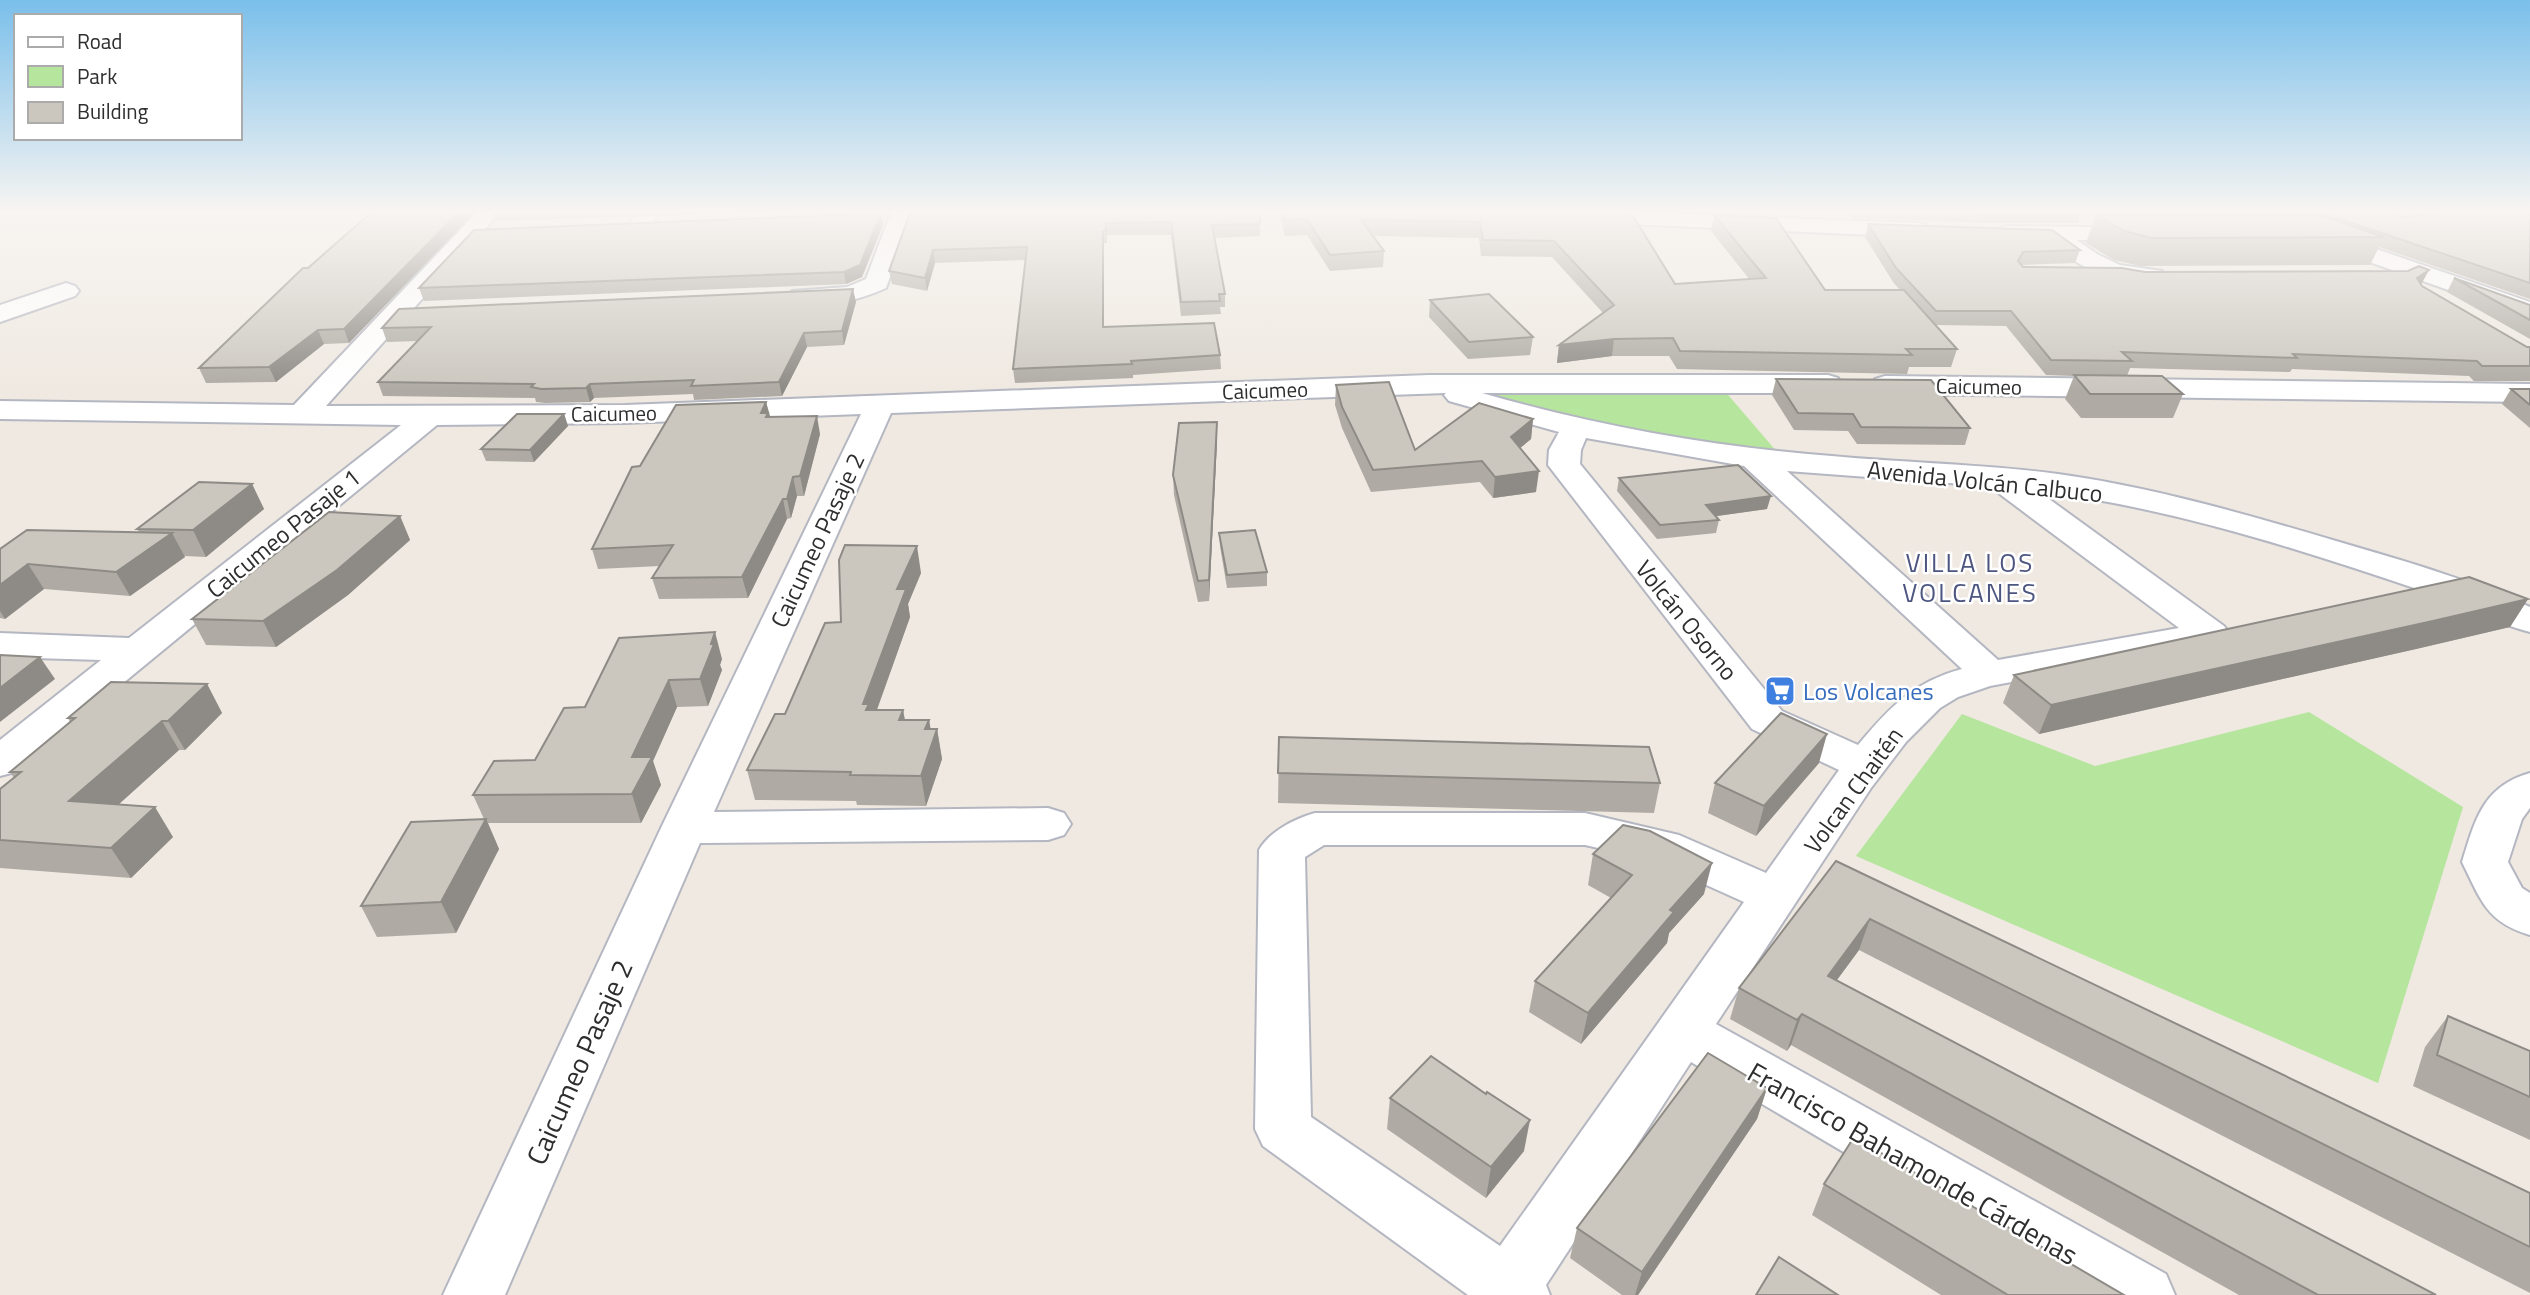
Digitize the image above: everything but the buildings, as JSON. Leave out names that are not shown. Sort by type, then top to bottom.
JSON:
[{"type":"street","points":[[303,413],[439,270]]},
{"type":"street","points":[[782,297],[851,294],[877,283],[882,270]]},
{"type":"street","points":[[2111,270],[2117,273]]},
{"type":"street","points":[[2414,270],[2530,312]]},
{"type":"street","points":[[2066,273],[2180,276]]},
{"type":"street","points":[[2354,275],[2424,274]]},
{"type":"street","points":[[2394,275],[2452,308]]},
{"type":"street","points":[[0,314],[66,291]]},
{"type":"street","points":[[396,313],[424,312]]},
{"type":"street","name":"Caicumeo","points":[[0,411],[430,416],[625,414],[1429,384],[1732,383],[2530,393]]},
{"type":"street","name":"Avenida Volcán Calbuco","points":[[1429,384],[1576,429],[1755,459],[2057,484],[2173,506],[2452,588],[2530,621]]},
{"type":"street","name":"Caicumeo Pasaje 2","points":[[474,1295],[684,828],[880,405]]},
{"type":"street","name":"Caicumeo Pasaje 1","points":[[0,762],[430,416]]},
{"type":"street","name":"Volcán Osorno","points":[[1576,429],[1565,450],[1564,465],[1767,720],[1867,766]]},
{"type":"street","points":[[1755,459],[1990,674]]},
{"type":"street","name":"Volcan Chaitén","points":[[1510,1292],[1682,1031],[1806,877],[1867,766],[1911,710],[1944,688],[1990,674],[2231,631],[1999,478]]},
{"type":"street","points":[[2371,603],[2452,588]]},
{"type":"street","points":[[0,645],[136,650]]},
{"type":"street","points":[[2530,788],[2523,790],[2501,811],[2485,862],[2505,900],[2530,917]]},
{"type":"street","points":[[684,828],[1048,824]]},
{"type":"street","points":[[1510,1292],[1283,1129],[1282,850],[1315,829],[1585,829],[1806,877]]},
{"type":"street","name":"Francisco Bahamonde Cárdenas","points":[[1682,1031],[2144,1295]]},
{"type":"green space","points":[[1465,388],[1723,389],[1778,453],[1581,423]]},
{"type":"green space","points":[[2309,712],[2463,807],[2378,1083],[1856,856],[1962,714],[2095,766]]},
{"type":"place","name":"Los Volcanes","points":[[1780,691]]},
{"type":"district","name":"VILLA LOS VOLCANES","points":[[1970,577]]}]
